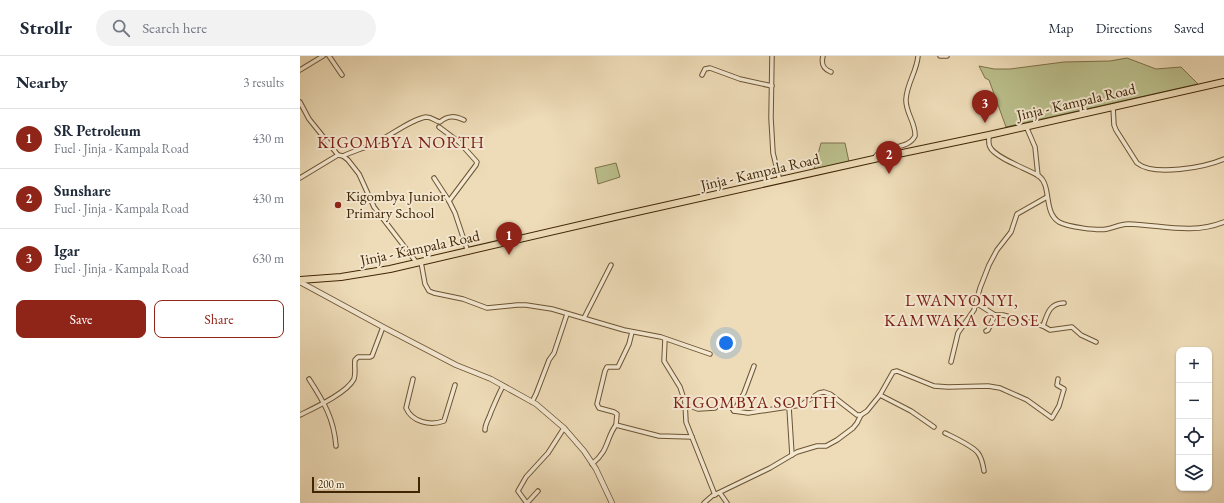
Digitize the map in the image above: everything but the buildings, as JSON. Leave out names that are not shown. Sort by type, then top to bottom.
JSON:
[{"type":"highway","name":"Jinja - Kampala Road","points":[[300,281],[366,274],[468,252],[619,216],[1224,82]]},
{"type":"street","points":[[300,70],[322,56]]},
{"type":"street","points":[[329,56],[342,75]]},
{"type":"street","points":[[772,56],[771,118],[773,153],[780,181]]},
{"type":"street","points":[[823,56],[823,67],[831,72]]},
{"type":"street","points":[[874,159],[878,153],[904,145],[910,142],[915,136],[913,125],[907,111],[906,100],[908,88],[917,65],[918,57],[913,56]]},
{"type":"street","points":[[940,56],[947,56]]},
{"type":"street","points":[[702,75],[705,69],[710,68],[740,79],[772,86]]},
{"type":"street","points":[[300,102],[310,119],[338,154],[348,160],[362,178],[374,207],[419,262],[425,284],[434,294],[463,299],[487,308],[510,305],[526,305],[552,309],[632,332],[655,336],[710,354]]},
{"type":"street","points":[[1113,107],[1114,125],[1116,130],[1137,163],[1142,168],[1159,170],[1199,167],[1224,159]]},
{"type":"street","points":[[343,156],[376,143],[412,122],[426,117],[433,118],[440,122],[452,116],[464,120]]},
{"type":"street","points":[[439,126],[464,147],[477,162],[476,166],[449,201]]},
{"type":"street","points":[[1026,126],[1035,147],[1038,176]]},
{"type":"street","points":[[989,135],[989,146],[991,149],[1010,162],[1043,180],[1051,212],[1059,222],[1066,225],[1104,230],[1127,224],[1171,229],[1189,229],[1211,226],[1224,222]]},
{"type":"street","points":[[300,178],[338,154]]},
{"type":"street","points":[[434,178],[449,201],[468,252]]},
{"type":"street","points":[[951,362],[958,333],[970,316],[989,265],[997,250],[1011,232],[1017,214],[1047,197]]},
{"type":"street","points":[[584,318],[611,265]]},
{"type":"street","points":[[300,281],[383,327],[456,365],[503,386],[532,402],[564,428],[584,451],[612,503]]},
{"type":"street","points":[[976,303],[995,315],[1003,315],[1043,326],[1050,330],[1072,327],[1081,336],[1096,342]]},
{"type":"street","points":[[1043,326],[1047,311],[1052,306],[1059,303],[1064,303]]},
{"type":"street","points":[[532,402],[549,360],[554,353],[567,314]]},
{"type":"street","points":[[986,331],[988,330],[995,315]]},
{"type":"street","points":[[300,415],[338,395],[353,380],[355,375],[354,364],[357,358],[372,356],[383,327]]},
{"type":"street","points":[[592,464],[597,460],[607,446],[616,425],[617,414],[599,408],[597,404],[605,371],[607,367],[618,367],[629,344],[632,332]]},
{"type":"street","points":[[665,339],[664,361],[680,387],[685,404],[686,422],[715,495]]},
{"type":"street","points":[[734,411],[744,393],[754,366]]},
{"type":"street","points":[[704,503],[715,495],[807,448],[831,444],[857,423],[860,415],[867,410],[880,395],[893,372],[898,371],[934,386],[988,386],[1000,388],[1027,400],[1052,418],[1059,406],[1064,389],[1057,385],[1058,379]]},
{"type":"street","points":[[309,379],[324,403],[333,426],[336,446]]},
{"type":"street","points":[[413,379],[406,408],[411,416],[422,422],[434,423],[444,420],[455,385]]},
{"type":"street","points":[[485,430],[485,423],[503,386]]},
{"type":"street","points":[[685,404],[698,409],[716,407],[720,401],[730,406],[734,411],[748,412],[801,406],[819,393],[824,392],[830,394],[857,415],[860,415]]},
{"type":"street","points":[[880,395],[911,411],[934,427]]},
{"type":"street","points":[[789,407],[792,455]]},
{"type":"street","points":[[616,425],[658,436],[692,437]]},
{"type":"street","points":[[538,491],[528,502],[526,502],[518,491],[526,477],[548,453],[564,428]]},
{"type":"street","points":[[945,433],[978,453],[983,462],[984,471]]},
{"type":"street","points":[[720,493],[727,503]]},
{"type":"green space","points":[[1127,58],[1156,69],[1181,67],[1198,84],[1006,127],[989,80],[985,78],[979,66],[994,69],[1010,69],[1064,62],[1110,61]]},
{"type":"green space","points":[[821,143],[845,143],[849,162],[814,169]]},
{"type":"green space","points":[[616,163],[620,177],[598,184],[595,168]]},
{"type":"place","name":"Igar","points":[[985,123]]},
{"type":"place","name":"Sunshare","points":[[889,174]]},
{"type":"place","name":"Kigombya Junior Primary School","points":[[338,205]]},
{"type":"place","name":"SR Petroleum","points":[[509,255]]},
{"type":"district","name":"KIGOMBYA NORTH","points":[[401,142]]},
{"type":"district","name":"LWANYONYI, KAMWAKA CLOSE","points":[[962,310]]},
{"type":"district","name":"KIGOMBYA SOUTH","points":[[755,402]]}]
